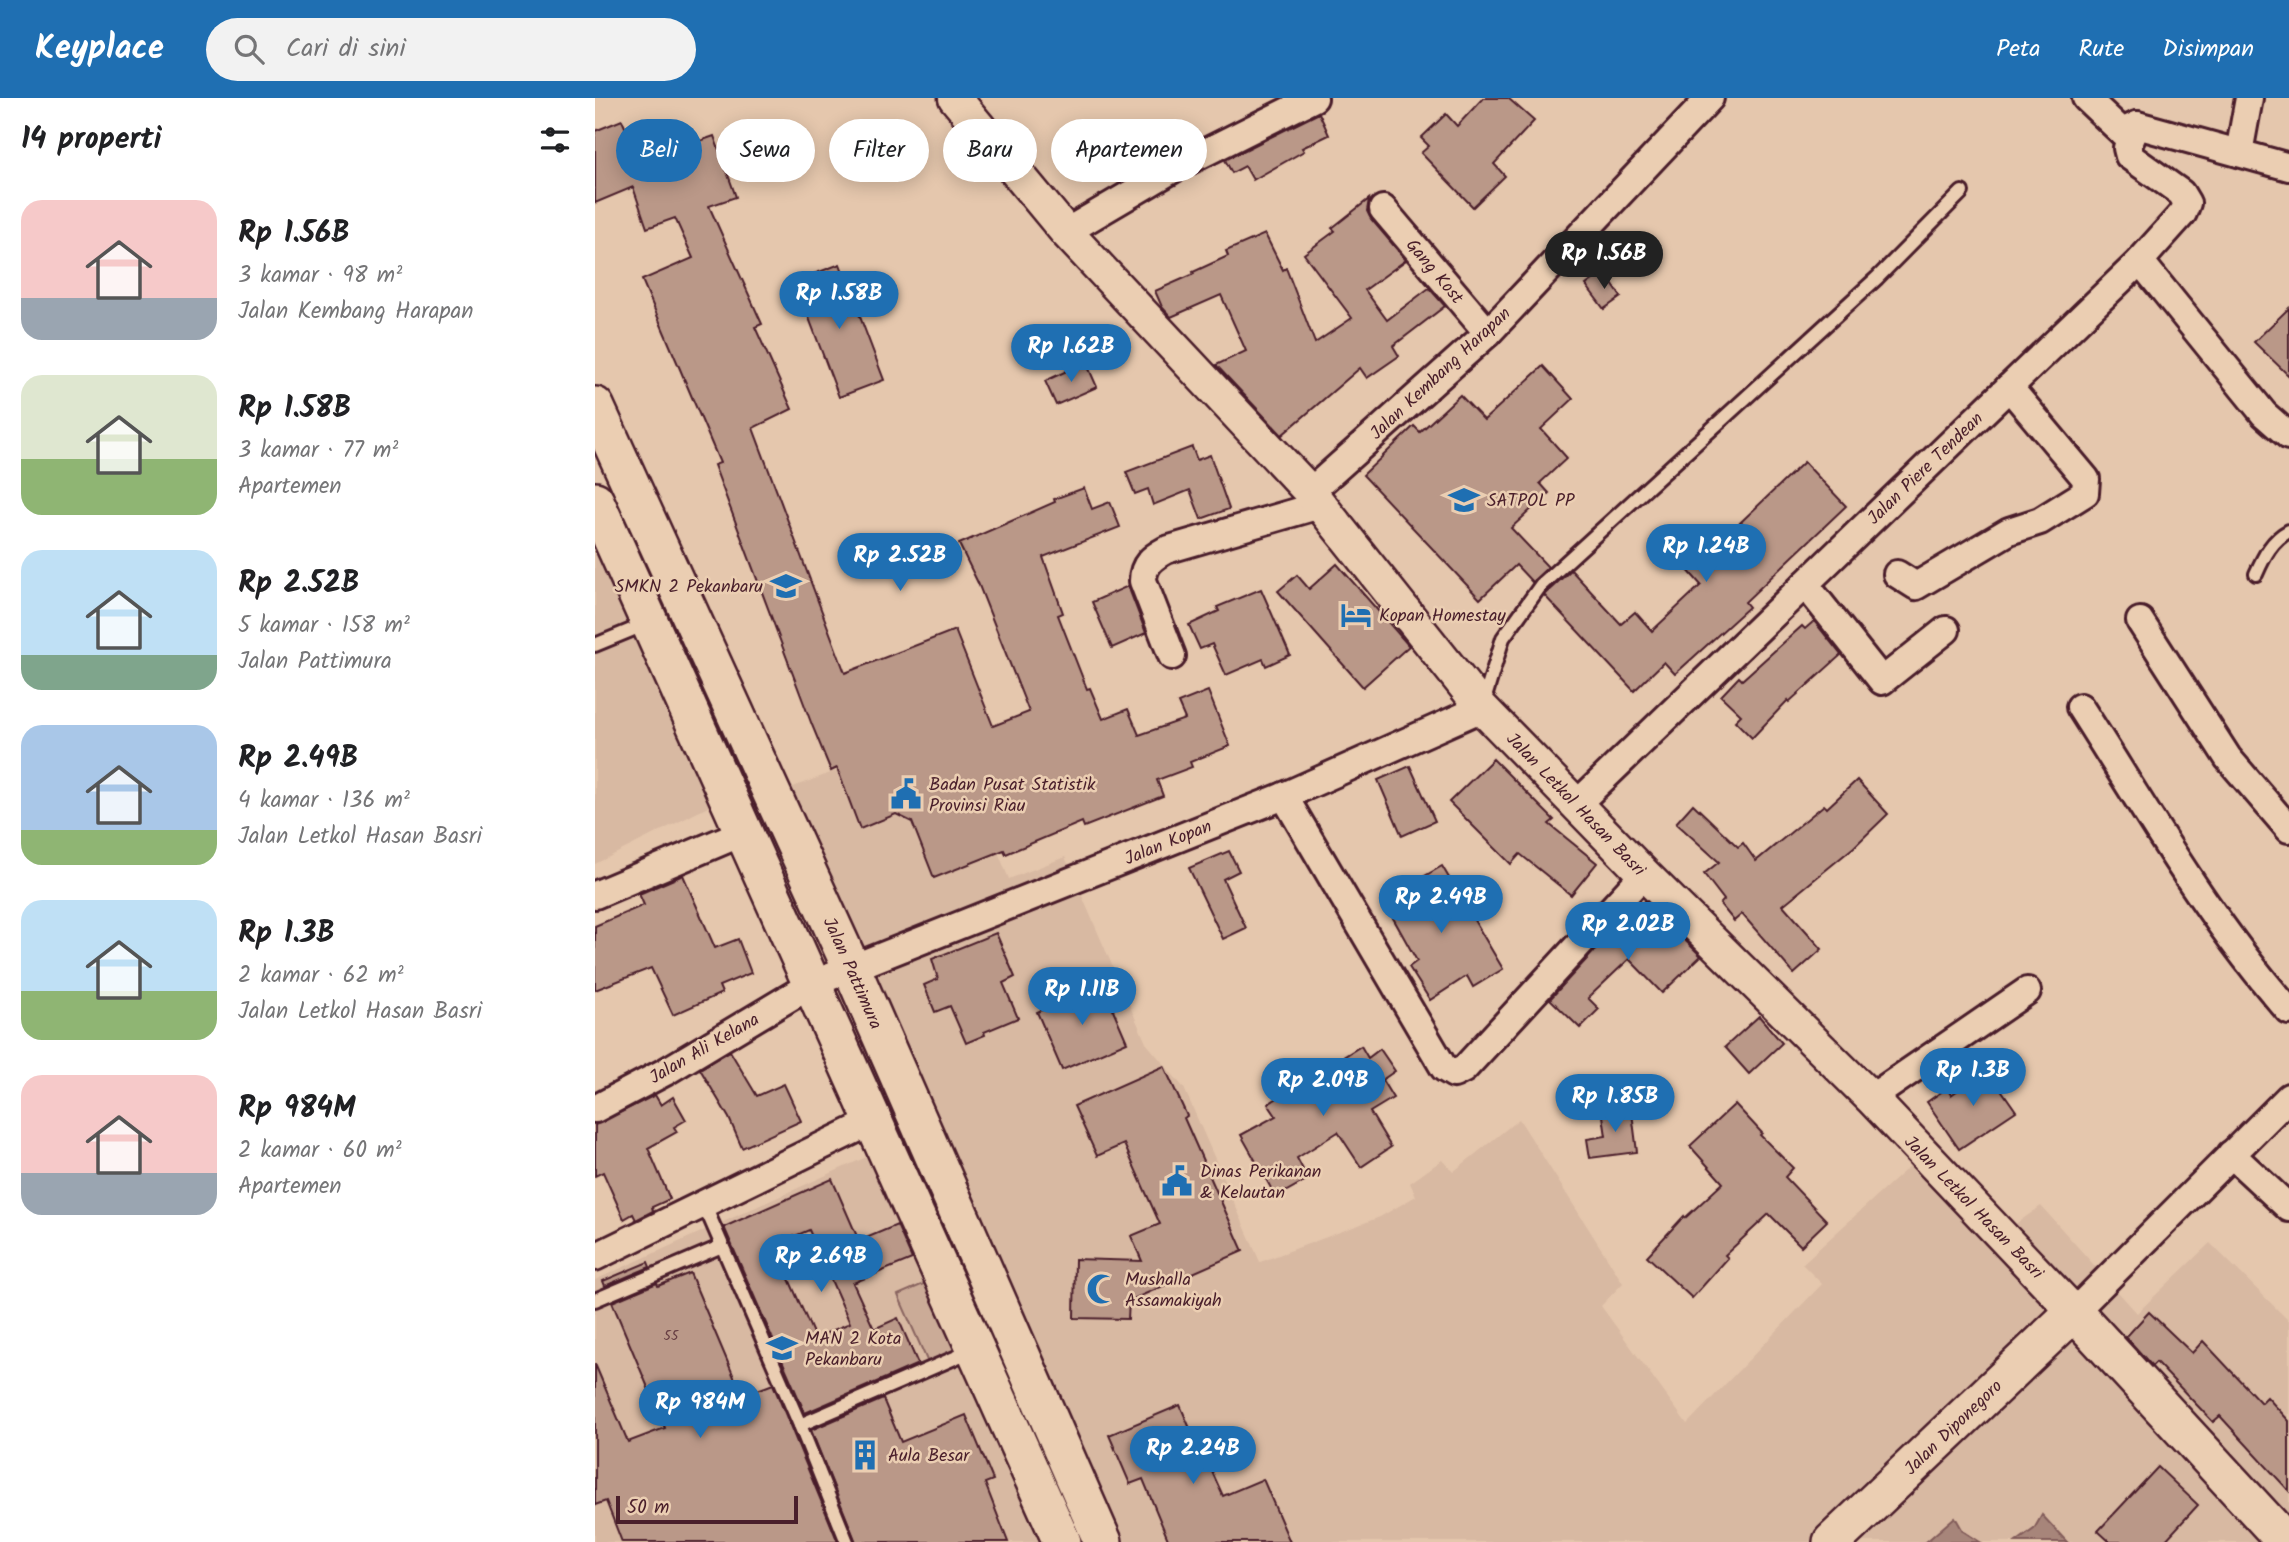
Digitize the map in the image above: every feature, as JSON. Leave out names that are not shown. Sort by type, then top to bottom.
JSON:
[{"type":"main road","name":"Jalan Pattimura","points":[[595,406],[851,967],[1103,1542]]},
{"type":"main road","points":[[595,501],[1062,1542]]},
{"type":"main road","name":"Jalan Diponegoro","points":[[1832,1542],[2074,1312]]},
{"type":"main road","name":"Jalan Letkol Hasan Basri","points":[[2074,1312],[2286,1542]]},
{"type":"street","name":"Jalan Letkol Hasan Basri","points":[[955,98],[1066,232],[1315,498],[1482,708],[1644,874],[1871,1098],[2074,1312]]},
{"type":"street","points":[[1066,232],[1180,165],[1199,158],[1314,98]]},
{"type":"street","name":"Jalan Kembang Harapan","points":[[1315,498],[1487,333],[1710,98]]},
{"type":"street","points":[[2086,98],[2122,132],[2137,125],[2289,167]]},
{"type":"street","points":[[2239,152],[2249,98]]},
{"type":"street","name":"Jalan Piere Tendean","points":[[1577,804],[2140,261],[2183,213],[2187,203],[2181,192],[2129,156],[2127,148],[2137,125]]},
{"type":"street","name":"Gang Kost","points":[[1383,209],[1487,333]]},
{"type":"street","points":[[2140,261],[2264,414],[2289,436]]},
{"type":"street","points":[[1897,573],[1916,586],[1923,584],[1945,567],[1967,557],[2008,531],[2041,521],[2085,493],[2086,479],[2009,387]]},
{"type":"street","points":[[1172,656],[1143,581],[1143,570],[1153,557],[1166,550],[1315,498]]},
{"type":"street","points":[[1805,584],[1882,681],[1946,630]]},
{"type":"street","points":[[2140,621],[2228,758],[2289,829]]},
{"type":"street","points":[[2080,707],[2227,933],[2256,973],[2289,1011]]},
{"type":"street","name":"Jalan Kopan","points":[[812,985],[851,967],[1284,796],[1482,708]]},
{"type":"street","points":[[1284,796],[1444,1068],[1454,1074],[1464,1069],[1644,874]]},
{"type":"street","points":[[595,895],[744,832]]},
{"type":"street","name":"Jalan Ali Kelana","points":[[595,1109],[665,1072],[812,985]]},
{"type":"street","points":[[1871,1098],[2027,991]]},
{"type":"street","points":[[2074,1312],[2289,1097]]},
{"type":"street","points":[[595,1258],[873,1121]]},
{"type":"street","points":[[2231,1154],[2289,1208]]},
{"type":"lane","points":[[1482,708],[1503,638],[1541,585],[1877,278],[1962,192]]},
{"type":"lane","points":[[2256,574],[2266,553],[2280,535],[2289,531]]},
{"type":"lane","points":[[595,645],[649,622]]},
{"type":"lane","points":[[704,1204],[800,1424],[847,1542]]},
{"type":"lane","points":[[595,1300],[722,1246]]},
{"type":"lane","points":[[800,1424],[975,1349]]},
{"type":"shaded area","points":[[595,539],[710,806],[595,864]]},
{"type":"shaded area","points":[[948,729],[1009,879],[1065,857],[1146,1043],[1184,1088],[1260,1262],[1380,1217],[1416,1196],[1410,1183],[1442,1160],[1453,1172],[1519,1119],[1623,1283],[1601,1306],[1687,1424],[1822,1284],[1802,1264],[1913,1163],[1990,1242],[2041,1206],[2137,1313],[2210,1243],[2289,1321],[2289,1542],[1125,1542],[785,790]]},
{"type":"shaded area","name":"MAN 2 Kota Pekanbaru","points":[[873,1154],[1047,1542],[595,1542],[595,1280]]},
{"type":"shaded area","points":[[928,1282],[959,1351],[929,1365],[898,1295]]},
{"type":"shaded area","points":[[2042,1515],[2067,1542],[2016,1542],[2034,1529]]},
{"type":"shaded area","points":[[1955,1517],[1963,1531],[1980,1542],[1926,1542]]},
{"type":"building","points":[[1483,98],[1508,98],[1534,121],[1494,164],[1505,176],[1473,207],[1421,153],[1429,146],[1421,138],[1446,114],[1457,126]]},
{"type":"building","points":[[1319,113],[1329,135],[1302,148],[1304,151],[1253,180],[1245,166],[1232,173],[1225,160]]},
{"type":"building","points":[[616,122],[616,182],[702,182],[702,140],[714,136],[716,182],[731,182],[736,197],[709,206],[762,324],[755,327],[792,409],[753,428],[845,673],[955,630],[993,726],[1029,712],[978,583],[959,544],[1055,502],[1054,499],[1084,488],[1092,509],[1110,502],[1120,527],[1043,557],[1063,613],[1058,615],[1087,689],[1090,688],[1103,719],[1128,709],[1139,735],[1185,719],[1178,703],[1208,691],[1230,746],[1190,762],[1192,767],[1157,780],[1163,796],[1084,827],[1082,822],[1006,854],[1004,850],[934,878],[912,822],[896,814],[860,829],[837,768],[831,771],[812,725],[714,465],[720,463],[642,280],[693,258],[675,218],[647,228],[633,187],[595,203],[595,131]]},
{"type":"building","points":[[1369,199],[1367,211],[1371,219],[1406,260],[1365,290],[1387,320],[1429,288],[1445,306],[1393,346],[1399,356],[1367,378],[1360,368],[1282,435],[1216,365],[1246,351],[1221,295],[1171,317],[1162,307],[1155,291],[1228,256],[1226,251],[1265,234],[1283,270],[1286,268],[1315,343],[1352,318],[1304,254],[1335,231],[1332,228]]},
{"type":"building","points":[[840,264],[884,380],[839,397],[795,281]]},
{"type":"building","points":[[1604,272],[1621,297],[1604,309],[1586,285]]},
{"type":"building","points":[[2289,308],[2289,376],[2254,342]]},
{"type":"building","points":[[1086,362],[1097,387],[1056,405],[1045,381]]},
{"type":"building","points":[[1543,366],[1573,399],[1541,429],[1567,458],[1540,483],[1549,493],[1511,528],[1548,567],[1532,582],[1516,565],[1480,599],[1363,475],[1414,426],[1420,432],[1460,395],[1484,420]]},
{"type":"building","points":[[1192,447],[1197,460],[1210,455],[1229,509],[1201,519],[1190,490],[1153,505],[1148,489],[1135,494],[1126,472]]},
{"type":"building","points":[[1804,462],[1846,506],[1745,602],[1749,607],[1675,674],[1664,662],[1634,691],[1544,595],[1571,570],[1621,624],[1635,612],[1652,631],[1701,585],[1686,568],[1702,555],[1704,557]]},
{"type":"building","points":[[1337,564],[1409,646],[1363,687],[1278,591],[1297,575],[1309,589]]},
{"type":"building","points":[[1128,586],[1146,633],[1112,648],[1092,602]]},
{"type":"building","points":[[1261,589],[1290,655],[1266,666],[1263,659],[1226,675],[1212,644],[1200,649],[1189,625],[1219,611],[1217,607]]},
{"type":"building","points":[[1814,621],[1841,655],[1789,702],[1788,700],[1752,738],[1735,721],[1741,715],[1721,696],[1739,677],[1742,680],[1802,626],[1805,629]]},
{"type":"building","points":[[1493,759],[1554,820],[1549,824],[1597,863],[1571,895],[1520,854],[1511,864],[1449,802]]},
{"type":"building","points":[[1410,766],[1435,821],[1402,836],[1378,780]]},
{"type":"building","points":[[1857,780],[1888,814],[1854,847],[1783,905],[1822,949],[1794,974],[1742,914],[1734,921],[1720,904],[1724,900],[1704,874],[1719,862],[1676,823],[1693,804],[1738,847],[1743,843],[1756,861],[1824,805],[1827,808]]},
{"type":"building","points":[[1229,851],[1239,871],[1223,879],[1246,928],[1223,939],[1189,868]]},
{"type":"building","points":[[1442,866],[1503,969],[1473,987],[1467,976],[1430,1000],[1409,967],[1417,961],[1383,900]]},
{"type":"building","points":[[683,875],[715,948],[738,939],[751,973],[719,986],[722,993],[673,1015],[651,968],[595,990],[595,926],[644,905],[639,894]]},
{"type":"building","points":[[1645,901],[1701,956],[1662,993],[1629,959],[1588,998],[1599,1009],[1580,1028],[1550,999]]},
{"type":"building","points":[[996,933],[1015,977],[1003,983],[1018,1018],[984,1032],[985,1035],[966,1043],[950,1006],[935,1012],[924,985],[938,979],[932,959]]},
{"type":"building","points":[[1102,984],[1127,1042],[1062,1070],[1037,1012]]},
{"type":"building","points":[[1759,1016],[1782,1043],[1749,1074],[1725,1047]]},
{"type":"building","points":[[1361,1046],[1368,1058],[1380,1049],[1395,1071],[1382,1080],[1393,1098],[1370,1112],[1391,1147],[1361,1167],[1338,1132],[1297,1158],[1308,1179],[1276,1197],[1241,1135],[1276,1116],[1268,1104]]},
{"type":"building","points":[[730,1051],[757,1096],[784,1084],[801,1121],[742,1148],[729,1118],[700,1069]]},
{"type":"building","points":[[1993,1065],[2004,1081],[1998,1085],[2016,1111],[1959,1149],[1927,1102],[1947,1088],[1951,1095]]},
{"type":"building","name":"Dinas Perikanan & Kelautan","points":[[1164,1066],[1243,1251],[1129,1301],[1128,1319],[1074,1318],[1075,1259],[1142,1261],[1131,1236],[1160,1224],[1124,1144],[1097,1156],[1074,1106]]},
{"type":"building","points":[[655,1095],[661,1105],[673,1097],[686,1120],[674,1127],[677,1132],[648,1148],[670,1199],[652,1207],[653,1211],[636,1220],[633,1214],[624,1219],[603,1172],[595,1176],[595,1125]]},
{"type":"building","points":[[1735,1104],[1762,1133],[1760,1135],[1793,1168],[1785,1177],[1827,1221],[1801,1246],[1769,1214],[1725,1255],[1728,1258],[1692,1298],[1647,1256],[1684,1216],[1685,1218],[1723,1183],[1690,1146]]},
{"type":"building","points":[[1631,1105],[1637,1152],[1590,1158],[1587,1139],[1606,1136],[1602,1109]]},
{"type":"building","points":[[832,1179],[859,1241],[897,1225],[912,1259],[853,1283],[874,1329],[898,1318],[918,1364],[805,1413],[724,1227]],"holes":[[[809,1230],[850,1323],[815,1338],[774,1245]]]},
{"type":"building","points":[[648,1262],[650,1267],[605,1286],[603,1281]]},
{"type":"building","points":[[690,1273],[742,1396],[773,1384],[838,1542],[622,1542],[606,1501],[595,1505],[595,1364],[628,1442],[665,1428],[612,1302],[657,1283],[658,1286]]},
{"type":"building","points":[[2149,1312],[2192,1353],[2203,1341],[2261,1403],[2267,1397],[2289,1421],[2289,1491],[2220,1416],[2213,1422],[2156,1362],[2152,1366],[2126,1337]]},
{"type":"building","points":[[883,1399],[901,1442],[966,1415],[993,1480],[985,1483],[1008,1542],[856,1542],[811,1430]]},
{"type":"building","points":[[1180,1405],[1206,1466],[1209,1465],[1223,1496],[1263,1479],[1290,1542],[1169,1542],[1143,1479],[1130,1484],[1109,1435]]},
{"type":"building","points":[[2158,1467],[2198,1505],[2164,1542],[2110,1542],[2098,1531]]},
{"type":"place","name":"SATPOL PP","points":[[1464,500]]},
{"type":"place","name":"SMKN 2 Pekanbaru","points":[[786,586]]},
{"type":"place","name":"Kopan Homestay","points":[[1356,615]]},
{"type":"place","name":"Badan Pusat Statistik Provinsi Riau","points":[[906,794]]},
{"type":"place","name":"Dinas Perikanan & Kelautan","points":[[1177,1181]]},
{"type":"place","name":"Mushalla Assamakiyah","points":[[1102,1289]]},
{"type":"place","name":"MAN 2 Kota Pekanbaru","points":[[782,1348]]},
{"type":"place","name":"Aula Besar","points":[[865,1455]]}]
